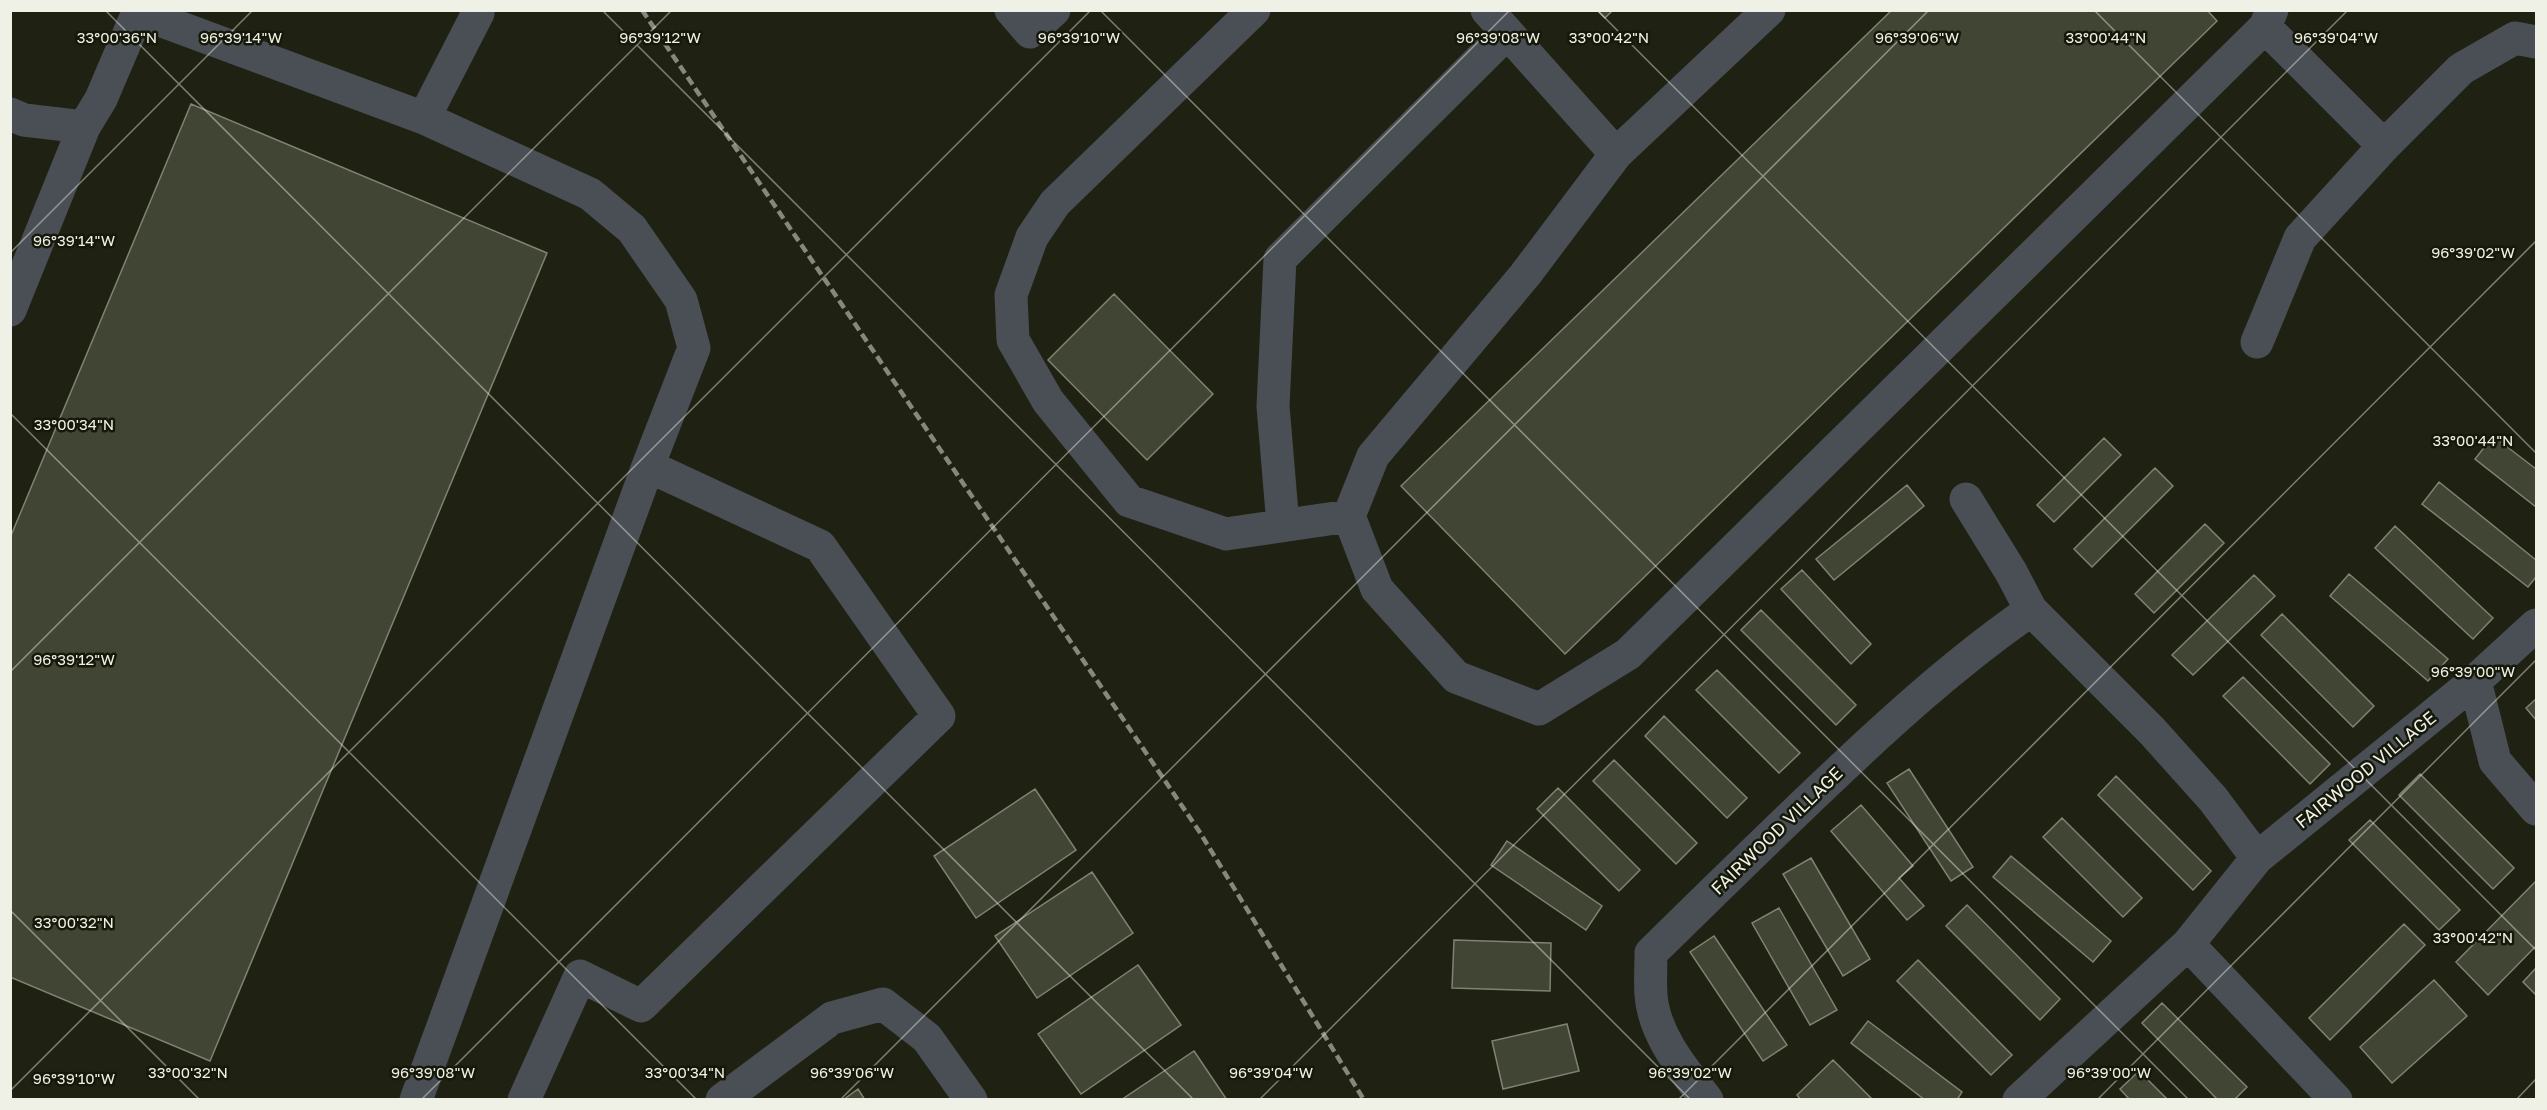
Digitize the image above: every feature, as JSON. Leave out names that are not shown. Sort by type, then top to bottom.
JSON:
[{"type":"street","points":[[424,118],[477,13],[476,10]]},
{"type":"street","points":[[1011,10],[1030,32],[1054,10]]},
{"type":"street","points":[[1254,10],[1055,203],[1032,237],[1011,295],[1013,340],[1048,401],[1129,501],[1226,534],[1349,516]]},
{"type":"street","points":[[1769,10],[1616,154],[1525,275],[1373,456],[1349,516],[1377,589],[1456,677],[1539,709],[1628,654],[2268,19],[2384,146]]},
{"type":"street","points":[[12,301],[84,127],[101,99],[138,11],[424,118],[590,194],[632,229],[681,300],[694,348],[648,466],[416,1100]]},
{"type":"street","points":[[1283,525],[1273,406],[1280,259],[1497,22],[1616,154]]},
{"type":"street","points":[[2257,342],[2300,238],[2384,146],[2461,69],[2514,38],[2536,42]]},
{"type":"street","points":[[10,114],[24,120],[84,127]]},
{"type":"street","points":[[524,1100],[580,976],[642,1006],[939,716],[820,546],[648,466]]},
{"type":"street","points":[[1966,499],[2031,610],[2152,731],[2213,799],[2257,858]]},
{"type":"street","name":"FAIRWOOD VILLAGE","points":[[1707,1100],[1685,1073],[1663,1037],[1651,996],[1652,953],[1729,875],[1880,732],[1985,642],[2031,610]]},
{"type":"street","name":"FAIRWOOD VILLAGE","points":[[2019,1100],[2188,944],[2257,858],[2475,681],[2536,625]]},
{"type":"street","points":[[2475,681],[2495,761],[2536,809]]},
{"type":"street","points":[[2188,944],[2336,1100]]},
{"type":"street","points":[[722,1100],[832,1018],[884,1004],[927,1038],[971,1100]]},
{"type":"building","points":[[1597,10],[1613,10],[1605,18]]},
{"type":"building","points":[[1892,10],[2207,10],[2217,21],[1565,654],[1401,486]]},
{"type":"building","points":[[191,104],[547,253],[210,1061],[10,977],[10,538]]},
{"type":"building","points":[[1114,294],[1213,394],[1147,460],[1048,360]]},
{"type":"building","points":[[2493,436],[2536,469],[2536,507],[2475,459]]},
{"type":"building","points":[[2104,438],[2121,455],[2054,522],[2037,505]]},
{"type":"building","points":[[2155,468],[2173,486],[2092,567],[2074,549]]},
{"type":"building","points":[[2439,482],[2536,560],[2536,577],[2528,587],[2422,504]]},
{"type":"building","points":[[1907,485],[1924,506],[1834,580],[1816,559]]},
{"type":"building","points":[[2205,524],[2224,543],[2154,613],[2135,594]]},
{"type":"building","points":[[2395,526],[2493,618],[2473,639],[2375,548]]},
{"type":"building","points":[[1802,570],[1871,644],[1851,664],[1781,589]]},
{"type":"building","points":[[2349,574],[2448,659],[2428,681],[2330,596]]},
{"type":"building","points":[[2254,575],[2275,596],[2193,675],[2172,655]]},
{"type":"building","points":[[1761,610],[1856,705],[1836,725],[1741,630]]},
{"type":"building","points":[[2282,614],[2374,706],[2353,727],[2261,635]]},
{"type":"building","points":[[1717,670],[1800,753],[1779,773],[1696,690]]},
{"type":"building","points":[[2243,677],[2330,764],[2310,784],[2223,696]]},
{"type":"building","points":[[2536,699],[2536,720],[2526,708]]},
{"type":"building","points":[[1664,716],[1747,798],[1727,818],[1645,736]]},
{"type":"building","points":[[1614,760],[1697,843],[1676,864],[1593,781]]},
{"type":"building","points":[[1909,769],[1973,867],[1951,881],[1887,783]]},
{"type":"building","points":[[2420,774],[2514,868],[2493,889],[2399,795]]},
{"type":"building","points":[[2116,776],[2211,871],[2193,890],[2098,795]]},
{"type":"building","points":[[1558,788],[1640,870],[1619,891],[1537,809]]},
{"type":"building","points":[[1035,789],[1076,850],[976,918],[934,856]]},
{"type":"building","points":[[1861,805],[1913,866],[1899,878],[1924,906],[1907,920],[1831,831]]},
{"type":"building","points":[[2062,818],[2142,898],[2123,917],[2043,837]]},
{"type":"building","points":[[2370,820],[2460,910],[2439,930],[2349,840]]},
{"type":"building","points":[[1507,841],[1602,906],[1586,930],[1491,865]]},
{"type":"building","points":[[2011,856],[2111,941],[2093,962],[1993,877]]},
{"type":"building","points":[[1811,858],[1870,959],[1843,976],[1783,874]]},
{"type":"building","points":[[1092,872],[1133,933],[1037,998],[995,936]]},
{"type":"building","points":[[2536,881],[2536,946],[2488,995],[2456,962]]},
{"type":"building","points":[[1967,905],[2060,999],[2040,1020],[1946,926]]},
{"type":"building","points":[[1779,908],[1837,1010],[1810,1025],[1752,923]]},
{"type":"building","points":[[2404,924],[2425,945],[2330,1040],[2309,1018]]},
{"type":"building","points":[[1714,936],[1787,1045],[1763,1061],[1690,952]]},
{"type":"building","points":[[1454,940],[1551,943],[1550,991],[1452,988]]},
{"type":"building","points":[[1918,960],[2012,1055],[1991,1075],[1897,981]]},
{"type":"building","points":[[1138,965],[1181,1025],[1081,1094],[1038,1034]]},
{"type":"building","points":[[2536,968],[2536,995],[2523,982]]},
{"type":"building","points":[[2434,980],[2467,1016],[2392,1083],[2360,1047]]},
{"type":"building","points":[[2162,1003],[2247,1087],[2234,1100],[2218,1100],[2142,1023]]},
{"type":"building","points":[[1868,1021],[1962,1092],[1957,1100],[1925,1100],[1851,1043]]},
{"type":"building","points":[[1567,1024],[1579,1071],[1503,1089],[1492,1041]]},
{"type":"building","points":[[1194,1051],[1227,1100],[1121,1100]]},
{"type":"building","points":[[1833,1060],[1873,1100],[1801,1100],[1797,1095]]},
{"type":"building","points":[[2139,1071],[2168,1100],[2130,1100],[2120,1089]]},
{"type":"building","points":[[858,1089],[865,1100],[843,1100]]},
{"type":"railway","points":[[642,10],[1199,831],[1364,1100]]}]
